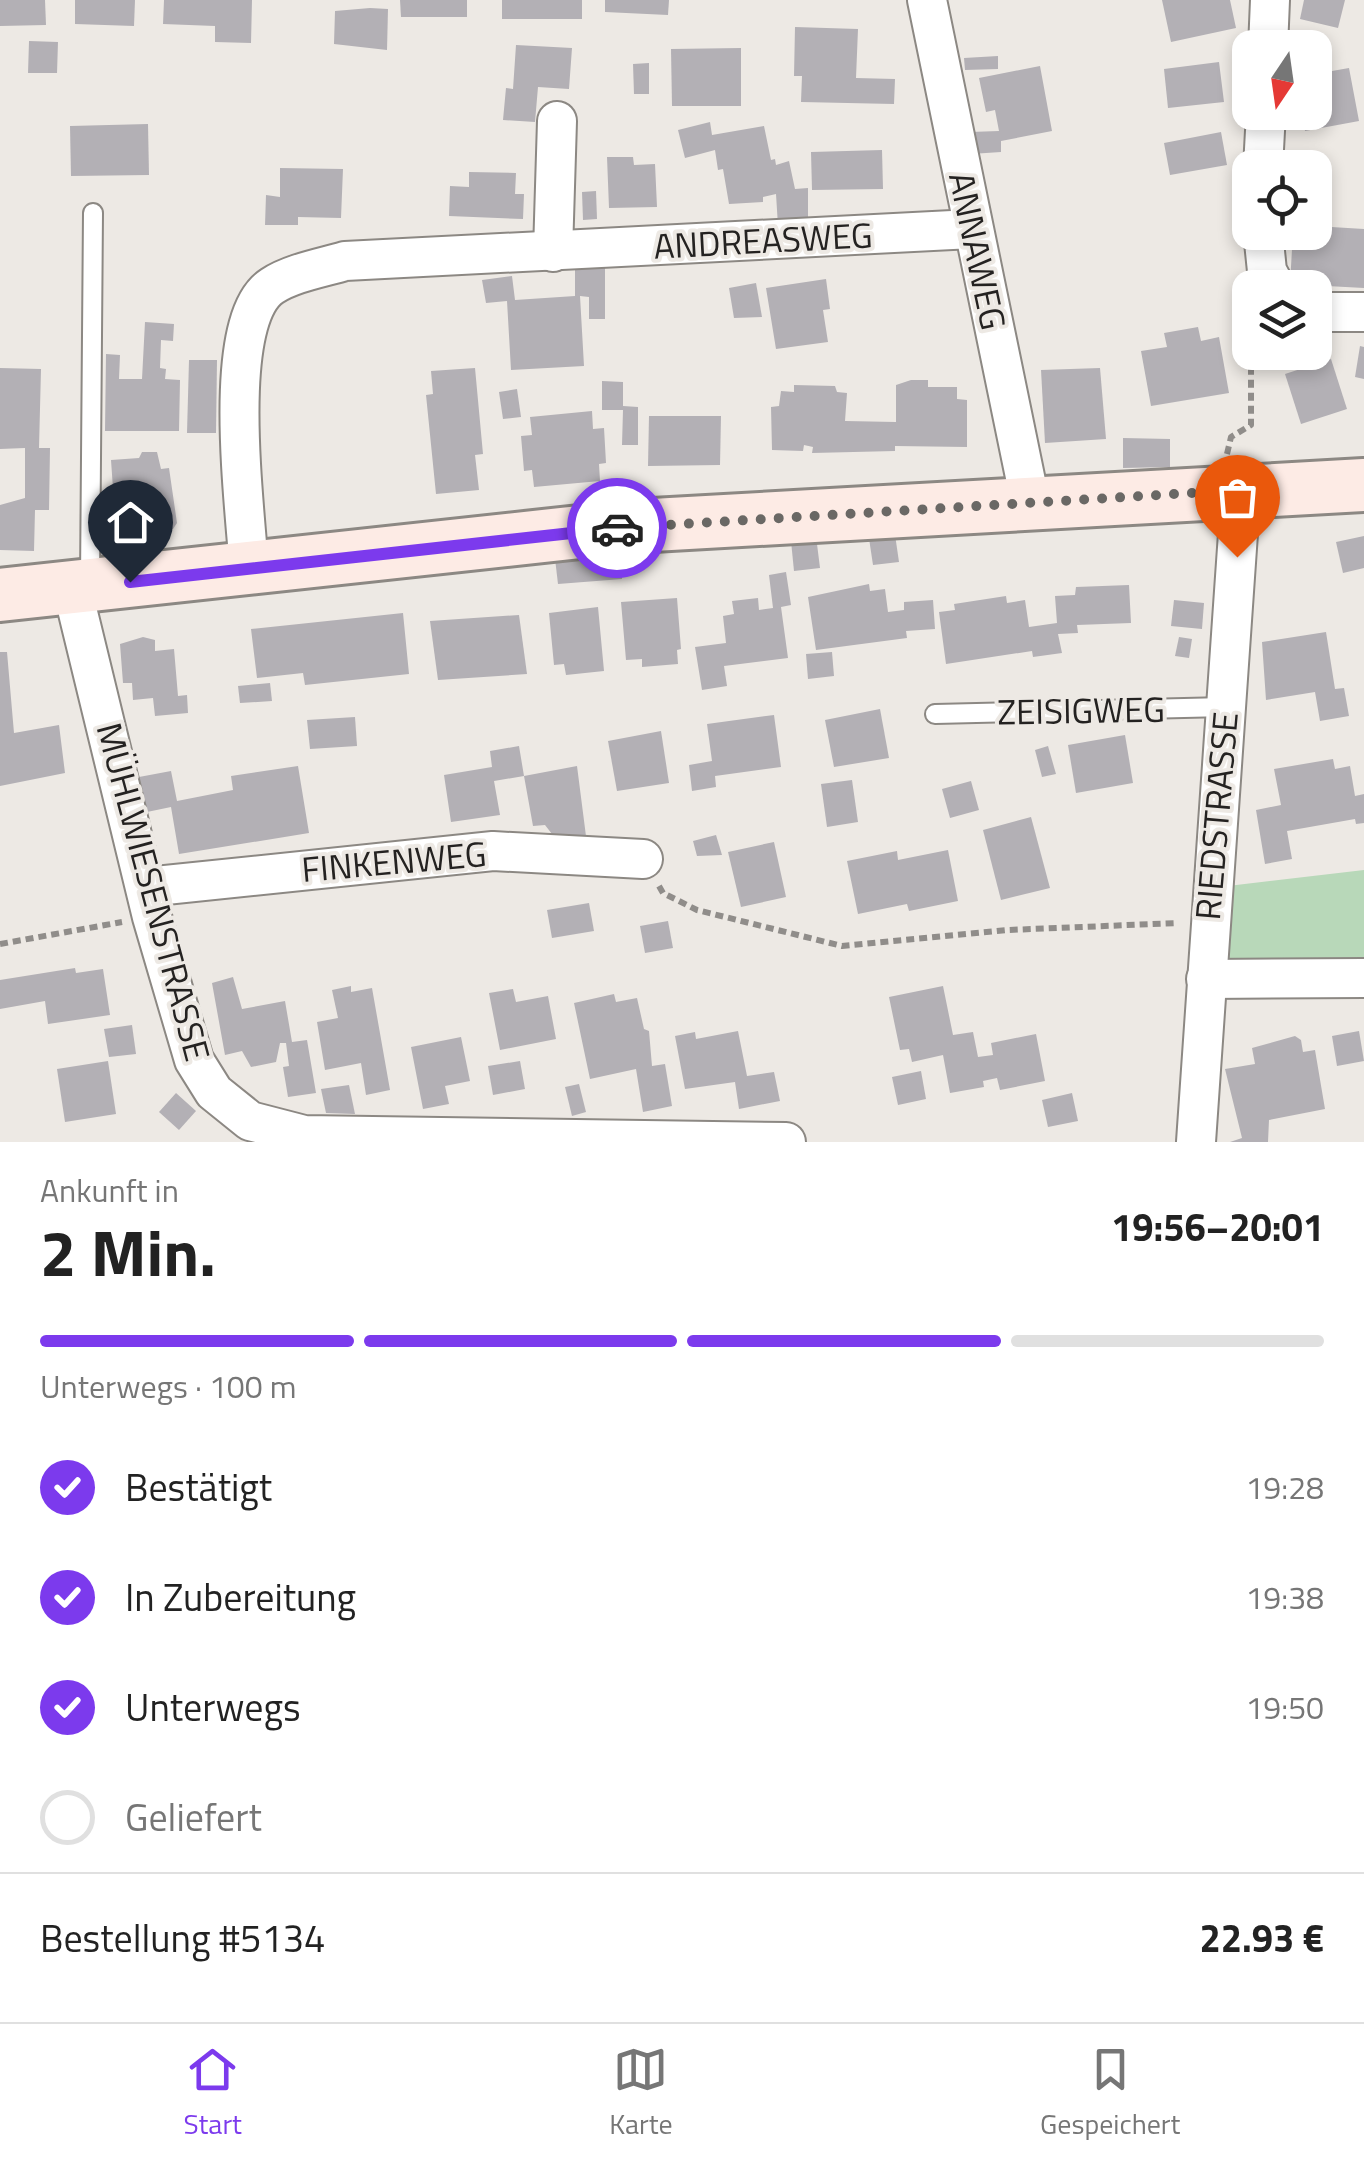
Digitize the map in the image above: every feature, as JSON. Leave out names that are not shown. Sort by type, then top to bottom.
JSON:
[{"type":"street","name":"ANNAWEG","points":[[926,0],[1030,501]]},
{"type":"street","points":[[1269,30],[1270,0]]},
{"type":"street","points":[[553,252],[557,120]]},
{"type":"street","name":"ANDREASWEG","points":[[249,571],[238,368],[248,321],[269,287],[345,262],[972,229]]},
{"type":"street","points":[[1332,312],[1364,312]]},
{"type":"street","points":[[0,596],[635,526],[1364,485]]},
{"type":"street","name":"RIEDSTRASSE","points":[[1196,1142],[1226,708],[1230,490]]},
{"type":"street","name":"MÜHLWIESENSTRASSE","points":[[81,587],[149,902],[194,1060],[214,1092],[250,1121],[304,1134],[786,1142]]},
{"type":"street","name":"FINKENWEG","points":[[149,902],[492,851],[643,859]]},
{"type":"street","points":[[1206,979],[1364,978]]},
{"type":"lane","points":[[81,587],[93,212]]},
{"type":"lane","name":"ZEISIGWEG","points":[[935,714],[1226,708]]},
{"type":"path","points":[[1230,490],[1231,437],[1251,424],[1250,370]]},
{"type":"path","points":[[643,859],[663,893],[697,910],[842,946],[1045,928],[1155,922],[1208,925]]},
{"type":"path","points":[[0,944],[149,902]]},
{"type":"green space","points":[[1364,870],[1364,978],[1206,979],[1211,888]]},
{"type":"building","points":[[0,0],[45,0],[46,25],[0,26]]},
{"type":"building","points":[[75,0],[135,0],[134,26],[75,24]]},
{"type":"building","points":[[164,0],[252,0],[251,43],[215,42],[215,26],[163,24]]},
{"type":"building","points":[[400,0],[467,0],[467,17],[401,17]]},
{"type":"building","points":[[502,0],[582,0],[582,19],[502,19]]},
{"type":"building","points":[[605,0],[669,0],[668,15],[605,12]]},
{"type":"building","points":[[1162,0],[1230,0],[1236,28],[1171,42]]},
{"type":"building","points":[[1304,0],[1345,0],[1338,28],[1300,19]]},
{"type":"building","points":[[388,9],[387,50],[334,44],[335,11]]},
{"type":"building","points":[[795,27],[858,29],[856,78],[895,79],[894,104],[801,102],[802,76],[794,76]]},
{"type":"building","points":[[29,41],[58,42],[57,73],[28,73]]},
{"type":"building","points":[[516,45],[572,48],[569,89],[538,87],[535,122],[503,120],[506,88],[513,89]]},
{"type":"building","points":[[741,48],[741,106],[672,106],[671,49]]},
{"type":"building","points":[[998,56],[998,69],[965,70],[964,58]]},
{"type":"building","points":[[1219,62],[1224,102],[1168,108],[1164,69]]},
{"type":"building","points":[[649,63],[649,94],[634,94],[633,64]]},
{"type":"building","points":[[1040,66],[1052,131],[1001,141],[1001,152],[971,154],[970,132],[999,131],[995,110],[986,112],[979,78]]},
{"type":"building","points":[[1349,68],[1359,121],[1332,126],[1332,71]]},
{"type":"building","points":[[710,122],[712,135],[764,126],[771,160],[775,159],[776,165],[789,161],[795,189],[808,188],[808,226],[778,226],[776,194],[763,197],[763,202],[729,204],[715,150],[685,158],[678,130]]},
{"type":"building","points":[[148,124],[149,175],[71,176],[70,126]]},
{"type":"building","points":[[1221,132],[1227,165],[1170,175],[1164,143]]},
{"type":"building","points":[[882,150],[883,189],[812,190],[811,152]]},
{"type":"building","points":[[607,157],[633,157],[634,165],[655,164],[657,207],[609,208]]},
{"type":"building","points":[[280,168],[343,169],[341,218],[298,217],[298,225],[265,225],[266,195],[280,197]]},
{"type":"building","points":[[469,172],[516,173],[515,194],[524,194],[523,219],[449,216],[450,186],[469,187]]},
{"type":"building","points":[[596,191],[597,219],[583,220],[582,192]]},
{"type":"building","points":[[1332,227],[1364,229],[1364,288],[1332,286],[1332,270],[1291,270],[1292,250],[1332,250]]},
{"type":"building","points":[[575,268],[605,268],[605,319],[589,319],[589,297],[580,296],[584,366],[511,370],[507,301],[486,303],[482,280],[512,276],[515,300],[575,296]]},
{"type":"building","points":[[826,279],[830,309],[823,310],[828,342],[776,349],[766,288]]},
{"type":"building","points":[[756,283],[762,317],[734,318],[729,288]]},
{"type":"building","points":[[145,322],[174,324],[173,341],[161,340],[160,368],[166,369],[165,379],[180,380],[179,431],[105,431],[106,354],[120,355],[119,379],[142,379]]},
{"type":"building","points":[[1198,327],[1201,341],[1219,337],[1229,393],[1151,406],[1141,351],[1167,347],[1164,333]]},
{"type":"building","points":[[1360,346],[1364,347],[1364,379],[1355,377]]},
{"type":"building","points":[[189,360],[217,360],[216,433],[187,433]]},
{"type":"building","points":[[1332,362],[1347,409],[1301,424],[1285,374],[1332,370]]},
{"type":"building","points":[[0,368],[41,369],[39,448],[50,448],[49,510],[35,510],[34,551],[0,550],[0,505],[25,498],[25,448],[0,449]]},
{"type":"building","points":[[475,368],[483,454],[475,455],[479,490],[436,494],[426,395],[433,394],[431,371]]},
{"type":"building","points":[[1100,368],[1106,439],[1045,443],[1041,370]]},
{"type":"building","points":[[928,380],[928,387],[957,387],[957,399],[967,400],[967,447],[895,446],[895,451],[812,453],[813,447],[804,445],[803,451],[772,450],[771,407],[779,406],[781,391],[794,392],[794,385],[835,386],[837,392],[847,393],[845,421],[896,422],[896,385]]},
{"type":"building","points":[[602,381],[623,382],[623,406],[638,407],[638,445],[622,445],[623,410],[602,410]]},
{"type":"building","points":[[517,389],[521,417],[503,419],[499,392]]},
{"type":"building","points":[[592,411],[593,429],[604,428],[606,463],[599,464],[600,481],[534,487],[532,470],[524,471],[521,436],[532,435],[530,417]]},
{"type":"building","points":[[649,416],[721,416],[720,465],[648,466]]},
{"type":"building","points":[[1123,438],[1170,439],[1170,467],[1123,468]]},
{"type":"building","points":[[142,452],[157,452],[161,469],[169,468],[177,523],[173,529],[116,532],[111,460],[139,458]]},
{"type":"building","points":[[893,521],[899,562],[873,565],[867,525]]},
{"type":"building","points":[[815,528],[820,568],[794,571],[790,531]]},
{"type":"building","points":[[1364,536],[1364,568],[1343,573],[1336,542]]},
{"type":"building","points":[[619,544],[622,579],[558,584],[554,550]]},
{"type":"building","points":[[786,572],[791,605],[781,607],[788,658],[724,666],[727,686],[702,690],[695,647],[726,643],[723,616],[734,614],[732,601],[758,598],[759,610],[773,608],[769,575]]},
{"type":"building","points":[[869,584],[870,591],[885,589],[888,612],[904,610],[904,602],[933,600],[935,629],[906,631],[907,638],[816,650],[808,597]]},
{"type":"building","points":[[1129,585],[1131,623],[1077,625],[1078,633],[1058,634],[1062,653],[1033,657],[1032,651],[946,664],[939,612],[955,610],[954,604],[1006,596],[1007,603],[1025,600],[1029,627],[1057,623],[1055,596],[1075,595],[1076,587]]},
{"type":"building","points":[[677,598],[681,649],[677,650],[678,664],[642,667],[642,659],[626,660],[621,602]]},
{"type":"building","points":[[1174,600],[1204,603],[1202,629],[1171,626]]},
{"type":"building","points":[[598,607],[604,671],[566,675],[564,664],[554,665],[549,613]]},
{"type":"building","points":[[403,613],[409,674],[305,685],[303,673],[257,678],[251,629]]},
{"type":"building","points":[[519,615],[527,674],[438,680],[430,621]]},
{"type":"building","points":[[1326,632],[1335,689],[1344,688],[1349,716],[1320,721],[1315,692],[1266,700],[1262,642]]},
{"type":"building","points":[[143,637],[155,640],[155,651],[174,649],[178,696],[187,695],[188,713],[155,716],[153,698],[133,700],[132,683],[123,683],[120,644]]},
{"type":"building","points":[[1179,637],[1192,639],[1189,658],[1175,656]]},
{"type":"building","points":[[0,652],[7,652],[14,733],[59,725],[65,773],[0,786]]},
{"type":"building","points":[[832,652],[834,676],[808,679],[806,654]]},
{"type":"building","points":[[270,683],[272,701],[240,703],[238,686]]},
{"type":"building","points":[[880,709],[889,758],[834,767],[825,720]]},
{"type":"building","points":[[774,715],[781,767],[715,776],[716,787],[692,791],[689,765],[712,761],[707,724]]},
{"type":"building","points":[[355,717],[357,746],[310,749],[307,720]]},
{"type":"building","points":[[661,731],[669,783],[617,791],[608,741]]},
{"type":"building","points":[[1125,735],[1133,783],[1076,793],[1068,745]]},
{"type":"building","points":[[519,746],[524,776],[494,781],[500,815],[451,822],[444,775],[492,767],[490,751]]},
{"type":"building","points":[[1048,746],[1056,774],[1042,777],[1035,750]]},
{"type":"building","points":[[1333,759],[1335,769],[1350,766],[1355,796],[1364,794],[1364,823],[1356,824],[1355,819],[1287,831],[1292,859],[1265,864],[1256,810],[1281,805],[1274,769]]},
{"type":"building","points":[[298,766],[309,833],[179,854],[171,807],[147,812],[139,777],[171,771],[177,801],[233,790],[231,776]]},
{"type":"building","points":[[577,766],[587,844],[559,843],[545,825],[533,826],[524,776]]},
{"type":"building","points":[[852,780],[858,822],[827,827],[821,784]]},
{"type":"building","points":[[971,781],[979,810],[950,818],[942,789]]},
{"type":"building","points":[[1031,817],[1050,888],[1001,900],[983,830]]},
{"type":"building","points":[[716,835],[722,855],[697,856],[693,841]]},
{"type":"building","points":[[774,842],[786,897],[741,907],[728,852]]},
{"type":"building","points":[[948,850],[958,901],[909,911],[907,904],[858,914],[847,861],[897,851],[898,860]]},
{"type":"building","points":[[589,903],[594,931],[552,938],[547,910]]},
{"type":"building","points":[[668,921],[673,948],[645,953],[640,926]]},
{"type":"building","points":[[75,968],[76,973],[103,969],[110,1015],[48,1024],[45,1001],[0,1009],[0,980]]},
{"type":"building","points":[[233,977],[242,1009],[285,1001],[292,1042],[307,1040],[316,1093],[288,1097],[283,1067],[289,1066],[286,1043],[280,1043],[276,1062],[251,1067],[242,1051],[225,1055],[212,983]]},
{"type":"building","points":[[351,986],[351,992],[372,988],[390,1090],[366,1095],[361,1063],[325,1070],[317,1022],[338,1018],[332,990]]},
{"type":"building","points":[[943,986],[953,1035],[973,1032],[978,1057],[993,1055],[991,1043],[1036,1034],[1045,1081],[1000,1090],[997,1078],[983,1081],[984,1087],[950,1093],[943,1055],[912,1062],[909,1049],[900,1050],[889,997]]},
{"type":"building","points":[[513,989],[516,1002],[548,996],[556,1039],[500,1050],[489,993]]},
{"type":"building","points":[[614,994],[616,1002],[637,998],[644,1029],[649,1031],[652,1066],[665,1064],[672,1106],[643,1112],[636,1069],[590,1079],[574,1003]]},
{"type":"building","points":[[132,1025],[136,1054],[109,1057],[104,1029]]},
{"type":"building","points":[[738,1031],[747,1076],[774,1072],[780,1101],[739,1109],[735,1082],[685,1089],[675,1036],[695,1032],[696,1039]]},
{"type":"building","points":[[1359,1031],[1364,1061],[1337,1066],[1332,1036]]},
{"type":"building","points":[[1295,1036],[1301,1040],[1303,1052],[1315,1050],[1325,1109],[1269,1120],[1268,1142],[1230,1142],[1242,1138],[1225,1069],[1255,1064],[1252,1048]]},
{"type":"building","points":[[461,1037],[470,1081],[445,1086],[449,1104],[423,1109],[411,1047]]},
{"type":"building","points":[[108,1061],[116,1114],[65,1122],[57,1069]]},
{"type":"building","points":[[520,1061],[525,1089],[493,1095],[488,1066]]},
{"type":"building","points":[[921,1071],[926,1099],[898,1105],[892,1077]]},
{"type":"building","points":[[579,1084],[586,1112],[572,1116],[565,1087]]},
{"type":"building","points":[[349,1085],[355,1114],[326,1113],[321,1089]]},
{"type":"building","points":[[176,1093],[196,1111],[179,1130],[159,1112]]},
{"type":"building","points":[[1072,1093],[1078,1121],[1048,1127],[1042,1100]]},
{"type":"way so far","points":[[617,528],[1241,490],[1237,557]]},
{"type":"route","points":[[130,582],[617,528]]}]
